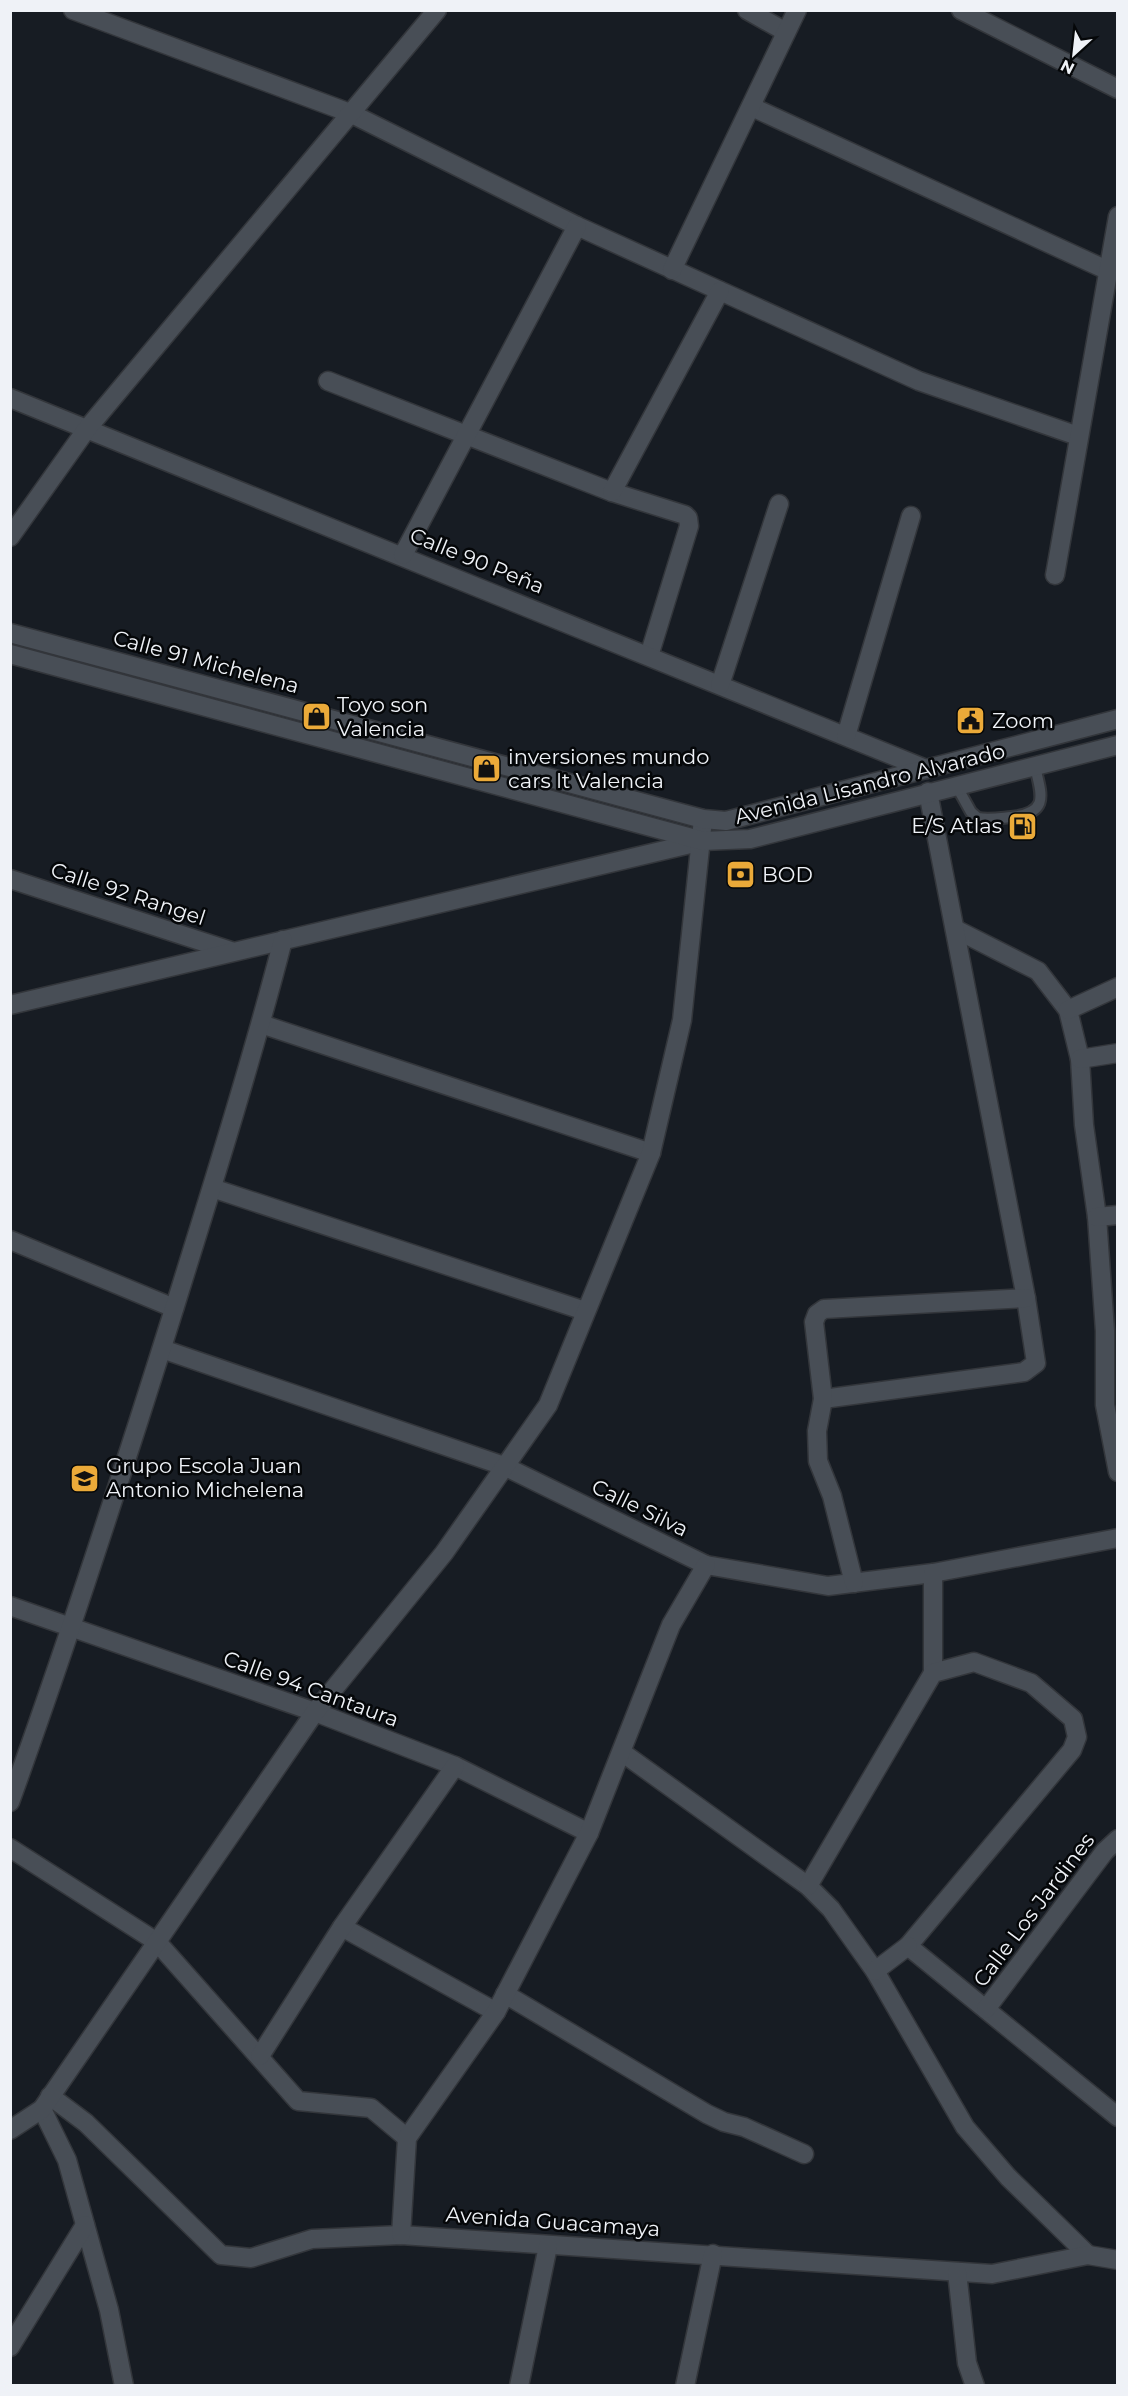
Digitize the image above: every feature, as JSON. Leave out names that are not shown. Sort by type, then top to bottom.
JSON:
[{"type":"street","points":[[73,10],[97,15],[350,113],[577,226],[919,381],[1078,436]]},
{"type":"street","points":[[10,537],[86,430],[437,10]]},
{"type":"street","points":[[747,10],[786,32]]},
{"type":"street","points":[[672,270],[796,10]]},
{"type":"street","points":[[961,10],[1118,89]]},
{"type":"street","points":[[752,106],[1110,283]]},
{"type":"street","points":[[1055,575],[1078,436],[1110,283],[1118,216]]},
{"type":"street","points":[[403,555],[577,226]]},
{"type":"street","points":[[612,492],[720,291]]},
{"type":"street","points":[[328,381],[612,492],[688,518],[689,526],[649,656]]},
{"type":"street","name":"Calle 90 Peña","points":[[10,398],[403,555],[926,769]]},
{"type":"street","points":[[720,685],[779,504]]},
{"type":"street","points":[[846,736],[911,516]]},
{"type":"street","name":"Calle 91 Michelena","points":[[10,633],[703,819]]},
{"type":"street","name":"Calle 91 Michelena","points":[[10,654],[703,841]]},
{"type":"street","name":"Avenida Lisandro Alvarado","points":[[703,819],[726,821],[1118,719]]},
{"type":"street","name":"Avenida Lisandro Alvarado","points":[[703,841],[750,839],[1118,745]]},
{"type":"street","points":[[823,1399],[1030,1369],[1036,1363],[1026,1298],[928,792]]},
{"type":"street","points":[[10,2130],[46,2102],[315,1712],[444,1553],[548,1405],[651,1153],[682,1020],[703,841],[703,819]]},
{"type":"street","points":[[10,1005],[231,951],[589,870],[703,841]]},
{"type":"street","name":"Calle 92 Rangel","points":[[10,879],[231,951]]},
{"type":"street","points":[[955,929],[1038,971],[1068,1010],[1080,1059],[1084,1125],[1097,1217],[1105,1331],[1105,1405],[1118,1472]]},
{"type":"street","points":[[10,1802],[72,1629],[162,1349],[261,1024],[283,940]]},
{"type":"street","points":[[1068,1010],[1118,987]]},
{"type":"street","points":[[261,1024],[651,1153]]},
{"type":"street","points":[[1080,1059],[1118,1053]]},
{"type":"street","points":[[212,1188],[585,1311]]},
{"type":"street","points":[[1097,1217],[1118,1215]]},
{"type":"street","points":[[10,1240],[174,1308]]},
{"type":"street","points":[[854,1583],[832,1496],[818,1461],[817,1431],[823,1399],[814,1322],[817,1314],[824,1309],[1026,1298]]},
{"type":"street","name":"Calle Silva","points":[[162,1349],[504,1466],[706,1565],[828,1586],[933,1573],[1118,1538]]},
{"type":"street","points":[[401,2235],[407,2138],[496,2012],[589,1833],[623,1753],[671,1626],[706,1565]]},
{"type":"street","points":[[808,1886],[933,1673],[933,1573]]},
{"type":"street","name":"Calle 94 Cantaura","points":[[10,1606],[315,1712],[455,1766],[589,1833]]},
{"type":"street","points":[[875,1971],[908,1946],[1072,1750],[1077,1737],[1073,1719],[1031,1683],[974,1662],[933,1673]]},
{"type":"street","points":[[623,1753],[808,1886],[831,1909],[875,1971],[965,2127],[1008,2176],[1088,2255]]},
{"type":"street","points":[[260,2056],[342,1927],[455,1766]]},
{"type":"street","name":"Calle Los Jardines","points":[[986,2010],[1105,1851],[1118,1839]]},
{"type":"street","points":[[10,1848],[157,1942],[298,2101],[371,2108],[407,2138]]},
{"type":"street","points":[[342,1927],[496,2012]]},
{"type":"street","points":[[908,1946],[1118,2116]]},
{"type":"street","points":[[505,1994],[707,2114],[724,2122],[744,2127],[804,2154]]},
{"type":"street","points":[[46,2102],[67,2160],[86,2225],[109,2310],[124,2385]]},
{"type":"street","name":"Avenida Guacamaya","points":[[46,2102],[86,2123],[221,2255],[251,2258],[312,2239],[401,2235],[992,2274],[1088,2255],[1118,2260]]},
{"type":"street","points":[[10,2347],[86,2225]]},
{"type":"street","points":[[519,2385],[548,2246]]},
{"type":"street","points":[[685,2385],[713,2254]]},
{"type":"street","points":[[957,2272],[967,2362],[975,2385]]},
{"type":"lane","points":[[956,785],[971,812],[978,818],[1028,815],[1037,809],[1041,801],[1035,767]]},
{"type":"place","name":"Toyo son Valencia","points":[[316,717]]},
{"type":"place","name":"Zoom","points":[[971,721]]},
{"type":"place","name":"inversiones mundo cars lt Valencia","points":[[487,769]]},
{"type":"place","name":"E/S Atlas","points":[[1023,826]]},
{"type":"place","name":"BOD","points":[[741,875]]},
{"type":"place","name":"Grupo Escola Juan Antonio Michelena","points":[[85,1478]]}]
